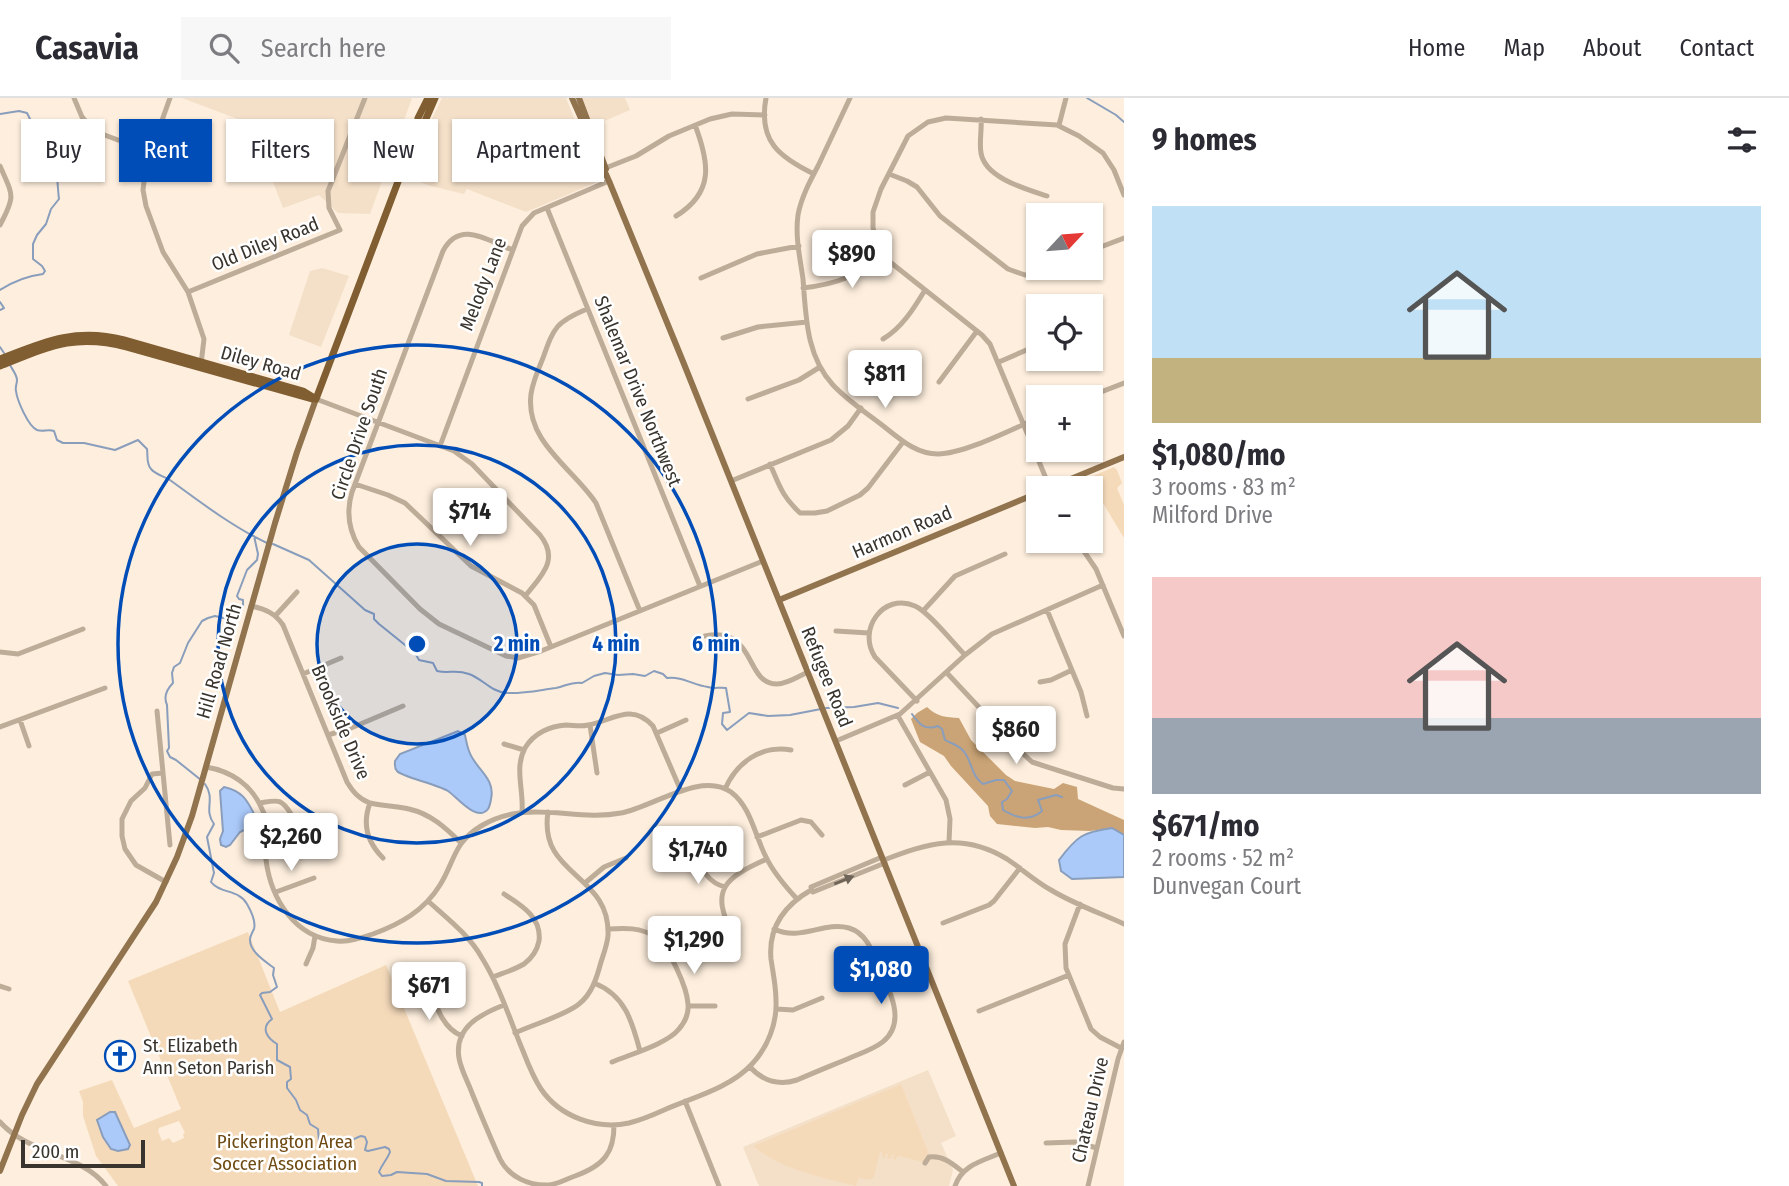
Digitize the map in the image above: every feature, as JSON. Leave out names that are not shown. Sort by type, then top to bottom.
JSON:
[{"type":"highway","points":[[421,119],[428,98]]},
{"type":"highway","points":[[421,119],[435,98]]},
{"type":"highway","name":"Hill Road North","points":[[316,399],[398,182]]},
{"type":"highway","name":"Diley Road","points":[[0,359],[58,344],[94,341],[201,365],[291,394],[316,399]]},
{"type":"highway","name":"Diley Road","points":[[0,366],[17,356]]},
{"type":"main road","name":"Refugee Road","points":[[572,98],[605,168]]},
{"type":"main road","name":"Refugee Road","points":[[579,98],[609,181],[1014,1186]]},
{"type":"main road","name":"Hill Road North","points":[[0,1171],[43,1073],[146,918],[166,882],[184,839],[290,472],[316,399]]},
{"type":"main road","points":[[1078,476],[1124,457]]},
{"type":"main road","name":"Harmon Road","points":[[779,600],[1026,498]]},
{"type":"street","points":[[74,98],[82,117],[94,131],[119,140]]},
{"type":"street","points":[[162,119],[170,98]]},
{"type":"street","name":"Old Diley Road","points":[[188,292],[340,230],[329,208],[328,191],[365,98]]},
{"type":"street","points":[[766,98],[765,115],[769,135],[777,150],[790,162],[814,174]]},
{"type":"street","points":[[850,98],[800,206],[799,246],[807,322],[812,351],[820,367],[832,384],[903,442],[927,453],[945,454],[963,449],[1024,424]]},
{"type":"street","points":[[1059,125],[1066,98]]},
{"type":"street","points":[[605,168],[636,156],[669,136],[710,119],[732,114],[765,115]]},
{"type":"street","points":[[1044,476],[990,344],[890,262],[883,253],[875,236],[873,218],[881,189],[905,140],[922,125],[946,118],[1059,125],[1102,153],[1114,170],[1124,195]]},
{"type":"street","points":[[981,119],[980,150],[986,166],[1000,177],[1047,196]]},
{"type":"street","points":[[676,216],[692,202],[705,179],[705,153],[695,125]]},
{"type":"street","points":[[0,166],[12,196],[0,225]]},
{"type":"street","points":[[889,174],[917,187],[940,216],[1008,269],[1026,275]]},
{"type":"street","name":"Melody Lane","points":[[440,446],[525,222],[534,213],[609,181]]},
{"type":"street","points":[[142,182],[146,206],[163,252],[188,292],[204,340],[201,365]]},
{"type":"street","name":"Shalemar Drive Northwest","points":[[547,208],[700,586]]},
{"type":"street","name":"Circle Drive South","points":[[513,250],[466,234],[454,237],[446,246],[349,500],[350,527],[356,542],[367,556],[429,617],[506,656],[518,657],[763,561]]},
{"type":"street","points":[[1103,246],[1124,237]]},
{"type":"street","points":[[701,278],[757,254],[799,246]]},
{"type":"street","points":[[803,288],[841,281],[883,253]]},
{"type":"street","points":[[883,339],[901,324],[925,290]]},
{"type":"street","points":[[587,309],[567,317],[551,334],[533,385],[531,415],[541,438],[596,503],[640,611]]},
{"type":"street","points":[[723,338],[758,327],[807,322]]},
{"type":"street","points":[[939,382],[977,331]]},
{"type":"street","points":[[999,362],[1026,350]]},
{"type":"street","points":[[748,400],[799,380],[820,367]]},
{"type":"street","points":[[1103,391],[1124,383]]},
{"type":"street","points":[[316,399],[440,446],[459,454],[472,464],[547,545],[547,568],[526,596]]},
{"type":"street","points":[[731,481],[831,440],[848,426],[861,408]]},
{"type":"street","points":[[770,464],[792,507],[800,513],[821,512],[852,500],[869,488],[903,442]]},
{"type":"street","points":[[355,484],[405,503],[474,568],[512,586],[526,596],[534,605],[551,646]]},
{"type":"street","points":[[1085,553],[1096,569],[1124,636]]},
{"type":"street","points":[[923,611],[955,576],[1005,555]]},
{"type":"street","points":[[836,741],[898,716],[992,634],[1103,585]]},
{"type":"street","points":[[251,606],[276,615],[297,592]]},
{"type":"street","points":[[917,701],[871,652],[869,633],[875,617],[889,606],[906,604],[918,607],[965,655]]},
{"type":"street","points":[[1047,610],[1085,704],[1087,716]]},
{"type":"street","points":[[1115,615],[1124,612]]},
{"type":"street","name":"Brookside Drive","points":[[276,615],[286,630],[350,788],[358,797],[370,803],[405,808],[423,814],[439,823],[461,843]]},
{"type":"street","points":[[0,652],[18,654],[83,629]]},
{"type":"street","points":[[836,631],[869,633]]},
{"type":"street","points":[[705,636],[723,636],[739,644],[747,653],[757,674],[769,683],[783,683],[808,672]]},
{"type":"street","points":[[303,674],[341,658]]},
{"type":"street","points":[[1040,682],[1072,670]]},
{"type":"street","points":[[947,673],[1032,762],[1113,788],[1124,789]]},
{"type":"street","points":[[0,727],[105,688]]},
{"type":"street","points":[[328,735],[403,706]]},
{"type":"street","points":[[157,711],[170,845]]},
{"type":"street","points":[[522,812],[520,769],[524,750],[530,741],[545,730],[590,725],[621,714],[634,714],[649,722],[657,733],[681,792]]},
{"type":"street","points":[[898,716],[948,806],[949,842]]},
{"type":"street","points":[[20,720],[29,746]]},
{"type":"street","points":[[657,733],[686,720]]},
{"type":"street","points":[[590,725],[597,773]]},
{"type":"street","points":[[504,744],[524,750]]},
{"type":"street","points":[[725,789],[737,769],[750,757],[772,749],[791,750]]},
{"type":"street","points":[[206,767],[222,771],[252,790],[268,822],[266,859],[285,911],[302,929],[331,940],[343,941],[368,936],[407,919],[428,901],[441,884],[461,843],[488,822],[522,812],[610,815],[634,810],[703,785],[725,789],[737,797],[744,806],[772,869],[797,899]]},
{"type":"street","points":[[905,785],[930,772]]},
{"type":"street","points":[[163,773],[152,775],[145,788],[131,801],[122,819],[122,836],[125,849],[136,865],[166,882]]},
{"type":"street","points":[[260,803],[280,802],[285,804],[291,814],[289,824],[268,834]]},
{"type":"street","points":[[370,803],[366,820],[367,832],[371,844],[383,858]]},
{"type":"street","points":[[515,1033],[573,1009],[587,997],[607,944],[608,929],[601,904],[551,848],[547,829],[548,811]]},
{"type":"street","points":[[757,837],[801,820],[811,822],[822,835]]},
{"type":"street","points":[[428,901],[470,940],[482,957],[536,1081],[551,1102],[583,1121],[614,1125],[638,1120],[685,1101],[727,1083],[750,1067],[767,1042],[774,1022],[776,997],[771,952],[774,929],[782,913],[811,890],[813,892],[884,860],[918,847],[949,842],[969,844],[1006,859],[1051,891],[1124,925]]},
{"type":"street","points":[[696,857],[709,879],[725,887]]},
{"type":"street","points":[[585,883],[604,867],[626,858]]},
{"type":"street","points":[[733,935],[722,906],[725,887],[739,873],[767,859]]},
{"type":"street","points":[[943,923],[989,905],[1020,868]]},
{"type":"street","points":[[276,892],[314,878]]},
{"type":"street","points":[[493,977],[526,963],[534,954],[539,937],[532,916],[504,894]]},
{"type":"street","points":[[1080,904],[1065,944],[1069,975],[1091,1028],[1100,1037],[1123,1045]]},
{"type":"street","points":[[750,1067],[763,1078],[774,1082],[797,1080],[874,1049],[888,1037],[895,1020],[893,1002],[875,956],[866,940],[857,932],[840,927],[798,934],[774,929]]},
{"type":"street","points":[[608,929],[638,930],[660,941],[673,961],[686,993],[688,1006],[686,1018],[676,1033],[612,1062]]},
{"type":"street","points":[[306,964],[315,936]]},
{"type":"street","points":[[979,1011],[1069,975]]},
{"type":"street","points":[[427,980],[444,1021],[452,1030],[463,1036]]},
{"type":"street","points":[[594,983],[609,990],[621,1001],[633,1028],[639,1051]]},
{"type":"street","points":[[0,986],[9,989]]},
{"type":"street","points":[[776,1009],[793,1010],[822,998]]},
{"type":"street","points":[[504,1005],[477,1017],[468,1025],[459,1053],[464,1074],[506,1169],[526,1183],[556,1183],[600,1163],[608,1153],[614,1125]]},
{"type":"street","points":[[688,1006],[715,1006]]},
{"type":"street","name":"Chateau Drive","points":[[1088,1185],[1123,1045]]},
{"type":"street","points":[[685,1101],[719,1186]]},
{"type":"street","points":[[0,1122],[23,1142],[92,1171],[106,1186]]},
{"type":"street","points":[[1046,1143],[1075,1142],[1097,1148]]},
{"type":"street","points":[[955,1186],[963,1172],[973,1164],[1001,1153]]},
{"type":"street","points":[[925,1163],[929,1157],[936,1156],[963,1172]]},
{"type":"street","points":[[1088,1185],[1098,1186]]},
{"type":"shaded area","points":[[182,98],[412,98],[404,119],[348,119],[348,182],[382,182],[370,214],[338,213],[319,195],[283,208],[273,182],[334,182],[334,119],[238,119]]},
{"type":"shaded area","points":[[442,98],[566,98],[575,119],[452,119],[452,182],[598,182],[526,212],[467,189],[464,194],[420,182],[438,182],[438,119],[432,119]]},
{"type":"shaded area","points":[[582,98],[625,98],[630,110],[604,121],[604,119],[590,119]]},
{"type":"shaded area","points":[[322,268],[349,276],[321,347],[289,335],[310,271]]},
{"type":"shaded area","points":[[927,707],[938,715],[959,718],[971,740],[1015,781],[1054,789],[1063,783],[1077,787],[1078,799],[1124,820],[1124,835],[1112,828],[1090,831],[1061,830],[997,824],[990,816],[988,806],[944,756],[920,742],[911,719]]},
{"type":"shaded area","points":[[928,1070],[956,1136],[941,1143],[953,1170],[949,1186],[759,1186],[743,1147]]},
{"type":"green space","points":[[1114,467],[1117,470],[1122,483],[1117,488],[1124,505],[1124,538],[1103,503],[1103,476],[1093,476]]},
{"type":"green space","name":"Pickerington Area Soccer Association","points":[[248,932],[280,1012],[386,965],[478,1186],[118,1186],[96,1156],[83,1116],[83,1102],[79,1091],[112,1080],[134,1128],[181,1109],[128,981]],"holes":[[[179,1121],[185,1133],[184,1138],[173,1143],[169,1138],[162,1141],[158,1131],[159,1128]]]},
{"type":"green space","points":[[901,1084],[929,1154],[923,1162],[898,1156],[896,1160],[893,1159],[894,1155],[891,1159],[887,1158],[886,1153],[885,1158],[880,1152],[874,1177],[870,1180],[859,1178],[856,1186],[789,1167],[753,1146]]},
{"type":"water","points":[[458,731],[465,735],[472,757],[491,785],[490,803],[488,809],[483,812],[478,813],[467,808],[448,791],[406,776],[395,768],[395,761],[400,754]]},
{"type":"water","points":[[224,787],[243,796],[259,823],[240,832],[226,847],[221,845],[220,839],[223,831],[220,791]]},
{"type":"water","points":[[1112,828],[1124,835],[1124,877],[1072,879],[1061,871],[1059,860],[1076,840],[1094,831]]},
{"type":"water","points":[[115,1112],[130,1145],[128,1149],[111,1149],[103,1137],[97,1120]]},
{"type":"waterway","points":[[1087,98],[1124,122]]},
{"type":"waterway","points":[[0,114],[19,111],[27,113],[42,140],[34,147],[34,156],[38,160],[50,160],[53,165],[59,199],[33,244],[33,259],[45,271],[43,274],[20,279],[0,290]]},
{"type":"waterway","points":[[0,302],[4,308],[0,310]]},
{"type":"waterway","points":[[0,347],[4,353]]},
{"type":"waterway","points":[[10,365],[17,378],[16,390],[21,406],[34,428],[54,431],[57,440],[63,443],[84,443],[115,450],[138,440],[147,449],[148,465],[153,471],[229,522],[267,543]]},
{"type":"waterway","points":[[201,780],[170,757],[167,751],[167,690],[173,683],[174,667],[180,663],[188,643],[202,621],[215,616],[228,619],[237,614],[243,606],[243,600],[237,596],[247,570],[257,560],[254,536]]},
{"type":"waterway","points":[[273,544],[309,560],[365,610],[374,614],[374,619],[415,653],[419,660],[433,663],[437,671],[469,674],[501,692],[519,693],[556,688],[582,683],[605,673],[645,676],[654,671],[667,678],[678,678],[710,688],[726,688],[730,712],[723,713],[722,724],[727,730],[749,713],[790,715],[821,709]]},
{"type":"waterway","points":[[826,708],[878,703],[898,708]]},
{"type":"waterway","points":[[912,714],[923,726],[938,726],[942,729],[945,740],[963,750],[977,778],[983,784],[1004,780],[1012,791],[1002,802],[1003,810],[1028,818],[1042,811],[1038,800],[1056,795],[1062,797]]},
{"type":"waterway","points":[[205,784],[210,795],[210,814],[214,824],[207,837],[214,873],[211,882],[244,899],[254,920],[250,937],[253,949],[274,968],[277,987],[260,995],[272,1019],[266,1026],[266,1033],[277,1044],[277,1060],[290,1067],[291,1079],[287,1082],[287,1088],[300,1110],[307,1115],[310,1124],[318,1129],[319,1142],[336,1147],[361,1136],[365,1137],[365,1150],[385,1147],[389,1149],[389,1155],[379,1172],[382,1176],[397,1172],[427,1174],[446,1181],[479,1182],[482,1186]]},
{"type":"place","name":"St. Elizabeth Ann Seton Parish","points":[[120,1056]]}]
